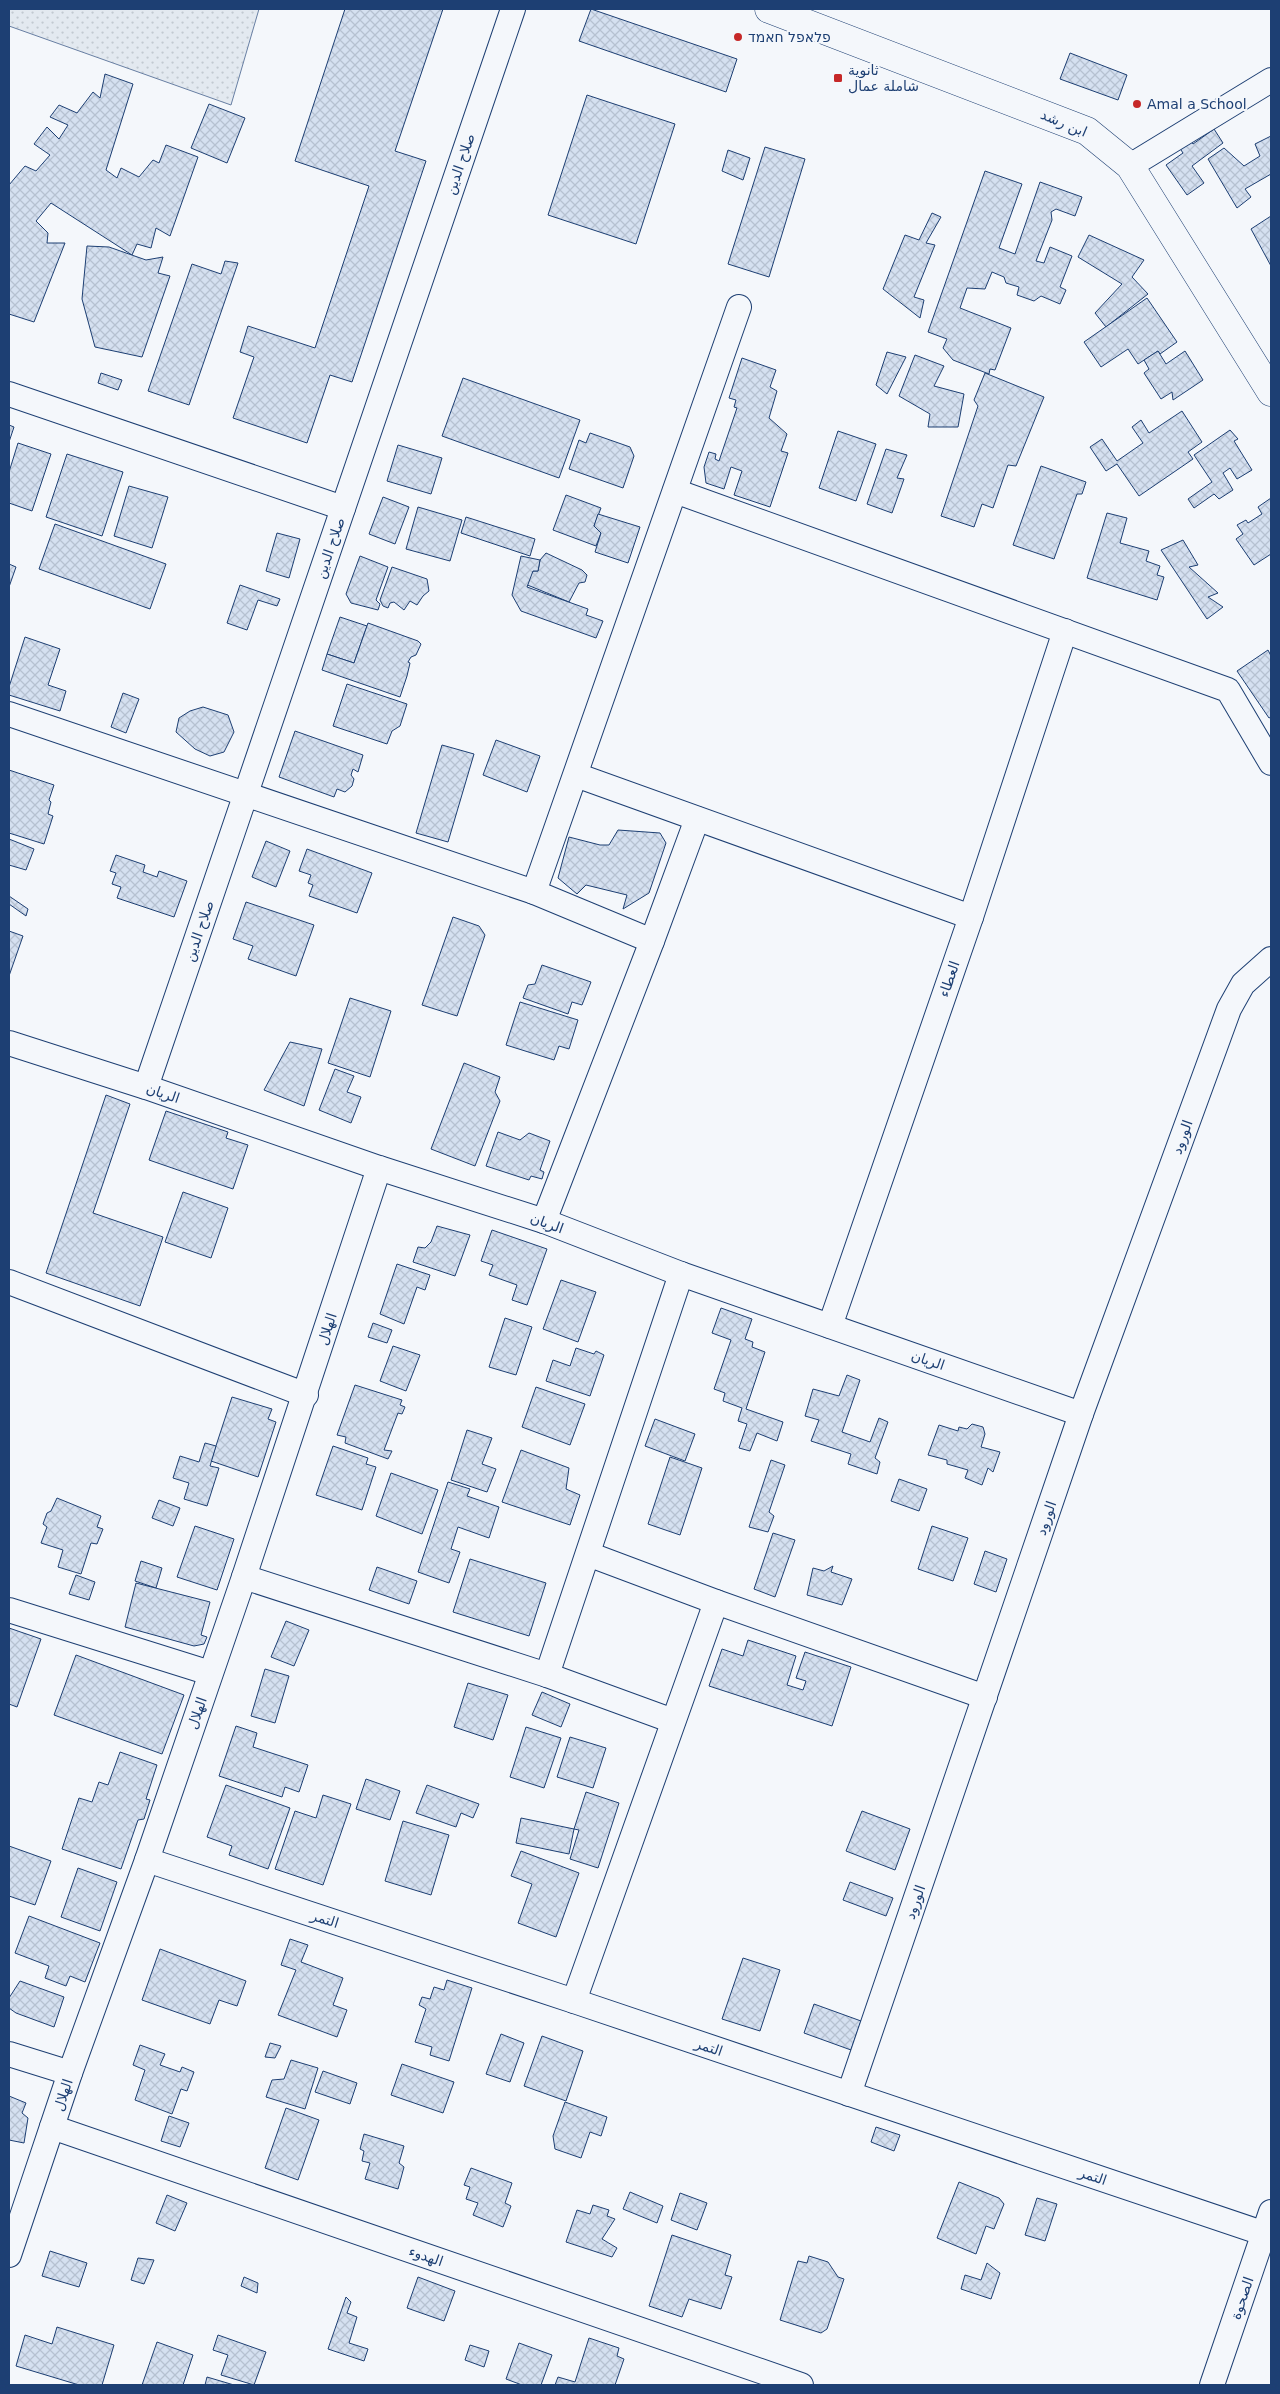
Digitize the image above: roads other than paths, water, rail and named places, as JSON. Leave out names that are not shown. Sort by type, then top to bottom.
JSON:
[{"type":"street","name":"صلاح الدين","points":[[146,1087],[514,9]]},
{"type":"street","name":"ابن رشد","points":[[769,9],[1087,131],[1130,166],[1271,392]]},
{"type":"street","points":[[1130,166],[1271,80]]},
{"type":"street","points":[[534,892],[739,307]]},
{"type":"street","points":[[9,394],[343,508]]},
{"type":"street","points":[[675,491],[1228,690],[1271,763]]},
{"type":"street","name":"العطاء","points":[[830,1326],[971,917],[1065,631]]},
{"type":"street","points":[[9,714],[534,892],[652,941]]},
{"type":"street","points":[[576,775],[971,917]]},
{"type":"street","points":[[544,1221],[697,819]]},
{"type":"street","name":"الورود","points":[[849,2094],[1081,1414],[1229,1009],[1243,984],[1271,959]]},
{"type":"street","name":"الريان","points":[[9,1043],[146,1087],[379,1168],[544,1221],[681,1274],[1081,1414]]},
{"type":"street","name":"الهلال","points":[[9,2255],[70,2073],[147,1860],[306,1395],[379,1168]]},
{"type":"street","points":[[546,1675],[681,1274]]},
{"type":"street","points":[[9,1282],[306,1395]]},
{"type":"street","points":[[588,1554],[985,1698]]},
{"type":"street","points":[[244,1577],[546,1675],[672,1720]]},
{"type":"street","points":[[574,2001],[672,1720],[716,1602]]},
{"type":"street","points":[[9,1610],[210,1673]]},
{"type":"street","name":"التمر","points":[[147,1860],[849,2094],[1269,2227]]},
{"type":"street","points":[[9,2054],[70,2073]]},
{"type":"street","name":"الهدوء","points":[[52,2127],[800,2385]]},
{"type":"street","name":"الصحوة","points":[[1212,2385],[1269,2227]]},
{"type":"place","name":"פלאפל חאמד","points":[[738,37]]},
{"type":"place","name":"ثانوية شاملة عمال","points":[[838,78]]},
{"type":"place","name":"Amal a School","points":[[1137,104]]}]
